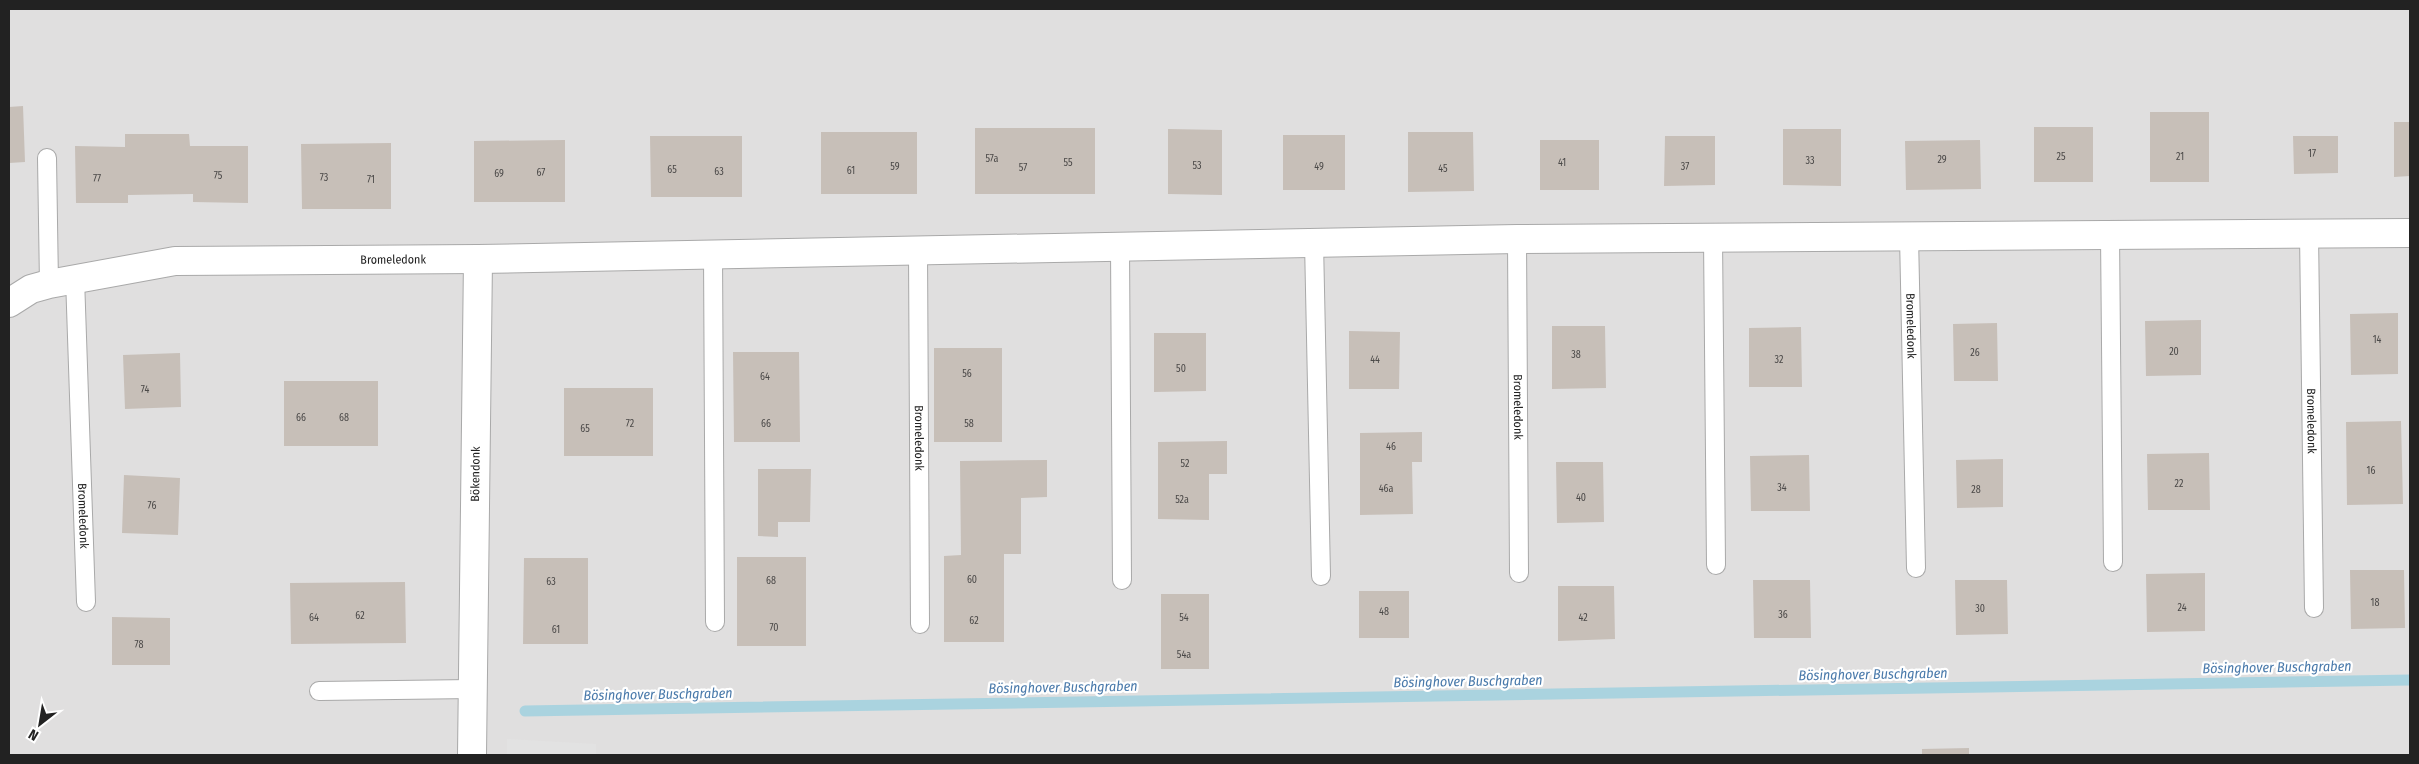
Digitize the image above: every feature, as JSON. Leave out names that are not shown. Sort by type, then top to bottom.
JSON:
[{"type":"street","name":"Bromeledonk","points":[[9,303],[31,289],[62,281],[175,261],[478,259],[1517,239],[2410,233]]},
{"type":"street","name":"Bökendonk","points":[[472,755],[478,259]]},
{"type":"lane","name":"Bromeledonk","points":[[46,158],[62,281],[86,602]]},
{"type":"lane","name":"Bromeledonk","points":[[2309,233],[2314,608]]},
{"type":"lane","points":[[2110,234],[2114,562]]},
{"type":"lane","name":"Bromeledonk","points":[[1909,236],[1916,568]]},
{"type":"lane","points":[[1713,237],[1716,565]]},
{"type":"lane","name":"Bromeledonk","points":[[1517,239],[1518,573]]},
{"type":"lane","points":[[1314,242],[1320,576]]},
{"type":"lane","points":[[1120,246],[1122,580]]},
{"type":"lane","name":"Bromeledonk","points":[[918,250],[920,624]]},
{"type":"lane","points":[[712,253],[715,622]]},
{"type":"lane","points":[[319,690],[472,689]]},
{"type":"shaded area","points":[[9,9],[2410,9],[2410,755],[9,755]]},
{"type":"shaded area","points":[[507,739],[596,744],[596,755],[507,755]]},
{"type":"building","points":[[23,106],[25,162],[9,163],[9,107]]},
{"type":"building","points":[[2150,112],[2209,112],[2209,182],[2150,182]]},
{"type":"building","points":[[2394,122],[2410,122],[2410,176],[2394,177]]},
{"type":"building","points":[[2034,127],[2093,127],[2093,182],[2034,182]]},
{"type":"building","points":[[975,128],[1095,128],[1095,194],[975,194]]},
{"type":"building","points":[[1168,129],[1222,130],[1222,195],[1168,194]]},
{"type":"building","points":[[1783,129],[1841,129],[1841,186],[1783,185]]},
{"type":"building","points":[[821,132],[917,132],[917,194],[821,194]]},
{"type":"building","points":[[1408,132],[1473,132],[1474,191],[1408,192]]},
{"type":"building","points":[[125,134],[189,134],[190,146],[248,146],[248,203],[193,202],[193,194],[128,195],[128,203],[76,203],[75,146],[125,147]]},
{"type":"building","points":[[1283,135],[1345,135],[1345,190],[1283,190]]},
{"type":"building","points":[[650,136],[742,136],[742,197],[651,197]]},
{"type":"building","points":[[1665,136],[1715,136],[1715,185],[1664,186]]},
{"type":"building","points":[[2293,136],[2338,136],[2338,173],[2294,174]]},
{"type":"building","points":[[565,140],[565,202],[474,202],[474,141]]},
{"type":"building","points":[[1540,140],[1599,140],[1599,190],[1540,190]]},
{"type":"building","points":[[1980,140],[1981,189],[1906,190],[1905,141]]},
{"type":"building","points":[[391,143],[391,209],[302,209],[301,144]]},
{"type":"building","points":[[2398,313],[2398,374],[2351,375],[2350,314]]},
{"type":"building","points":[[2201,320],[2201,375],[2146,376],[2145,321]]},
{"type":"building","points":[[1997,323],[1998,381],[1954,381],[1953,324]]},
{"type":"building","points":[[1552,326],[1605,326],[1606,388],[1552,389]]},
{"type":"building","points":[[1801,327],[1802,387],[1749,387],[1749,328]]},
{"type":"building","points":[[1349,331],[1400,332],[1399,389],[1349,389]]},
{"type":"building","points":[[1154,333],[1206,333],[1206,391],[1154,392]]},
{"type":"building","points":[[934,348],[1002,348],[1002,442],[934,442]]},
{"type":"building","points":[[733,352],[799,352],[800,442],[734,442]]},
{"type":"building","points":[[180,353],[181,407],[125,409],[123,355]]},
{"type":"building","points":[[284,381],[378,381],[378,446],[284,446]]},
{"type":"building","points":[[564,388],[653,388],[653,456],[564,456]]},
{"type":"building","points":[[2401,421],[2403,504],[2347,505],[2346,422]]},
{"type":"building","points":[[1422,432],[1422,462],[1412,462],[1413,514],[1360,515],[1360,433]]},
{"type":"building","points":[[1227,441],[1227,474],[1209,474],[1209,520],[1158,519],[1158,442]]},
{"type":"building","points":[[2209,453],[2210,510],[2148,510],[2147,454]]},
{"type":"building","points":[[1809,455],[1810,511],[1751,511],[1750,456]]},
{"type":"building","points":[[2003,459],[2003,507],[1957,508],[1956,460]]},
{"type":"building","points":[[1047,460],[1047,497],[1021,498],[1021,554],[1004,554],[1004,642],[944,642],[944,556],[961,555],[960,461]]},
{"type":"building","points":[[1556,462],[1603,462],[1604,522],[1557,523]]},
{"type":"building","points":[[758,469],[811,469],[810,522],[778,522],[778,537],[758,536]]},
{"type":"building","points":[[124,475],[180,478],[178,535],[122,533]]},
{"type":"building","points":[[737,557],[806,557],[806,646],[737,646]]},
{"type":"building","points":[[524,558],[588,558],[588,644],[523,644]]},
{"type":"building","points":[[2350,570],[2404,570],[2405,628],[2351,629]]},
{"type":"building","points":[[2205,573],[2205,631],[2147,632],[2146,574]]},
{"type":"building","points":[[1753,580],[1810,580],[1811,638],[1754,638]]},
{"type":"building","points":[[1955,580],[2007,580],[2008,634],[1956,635]]},
{"type":"building","points":[[405,582],[406,643],[291,644],[290,583]]},
{"type":"building","points":[[1558,586],[1614,586],[1615,639],[1558,641]]},
{"type":"building","points":[[1359,591],[1409,591],[1409,638],[1359,638]]},
{"type":"building","points":[[1161,594],[1209,594],[1209,669],[1161,669]]},
{"type":"building","points":[[112,617],[170,618],[170,665],[112,665]]},
{"type":"building","points":[[1969,748],[1969,755],[1922,755],[1922,749]]},
{"type":"waterway","name":"Bösinghover Buschgraben","points":[[525,711],[2410,680]]}]
